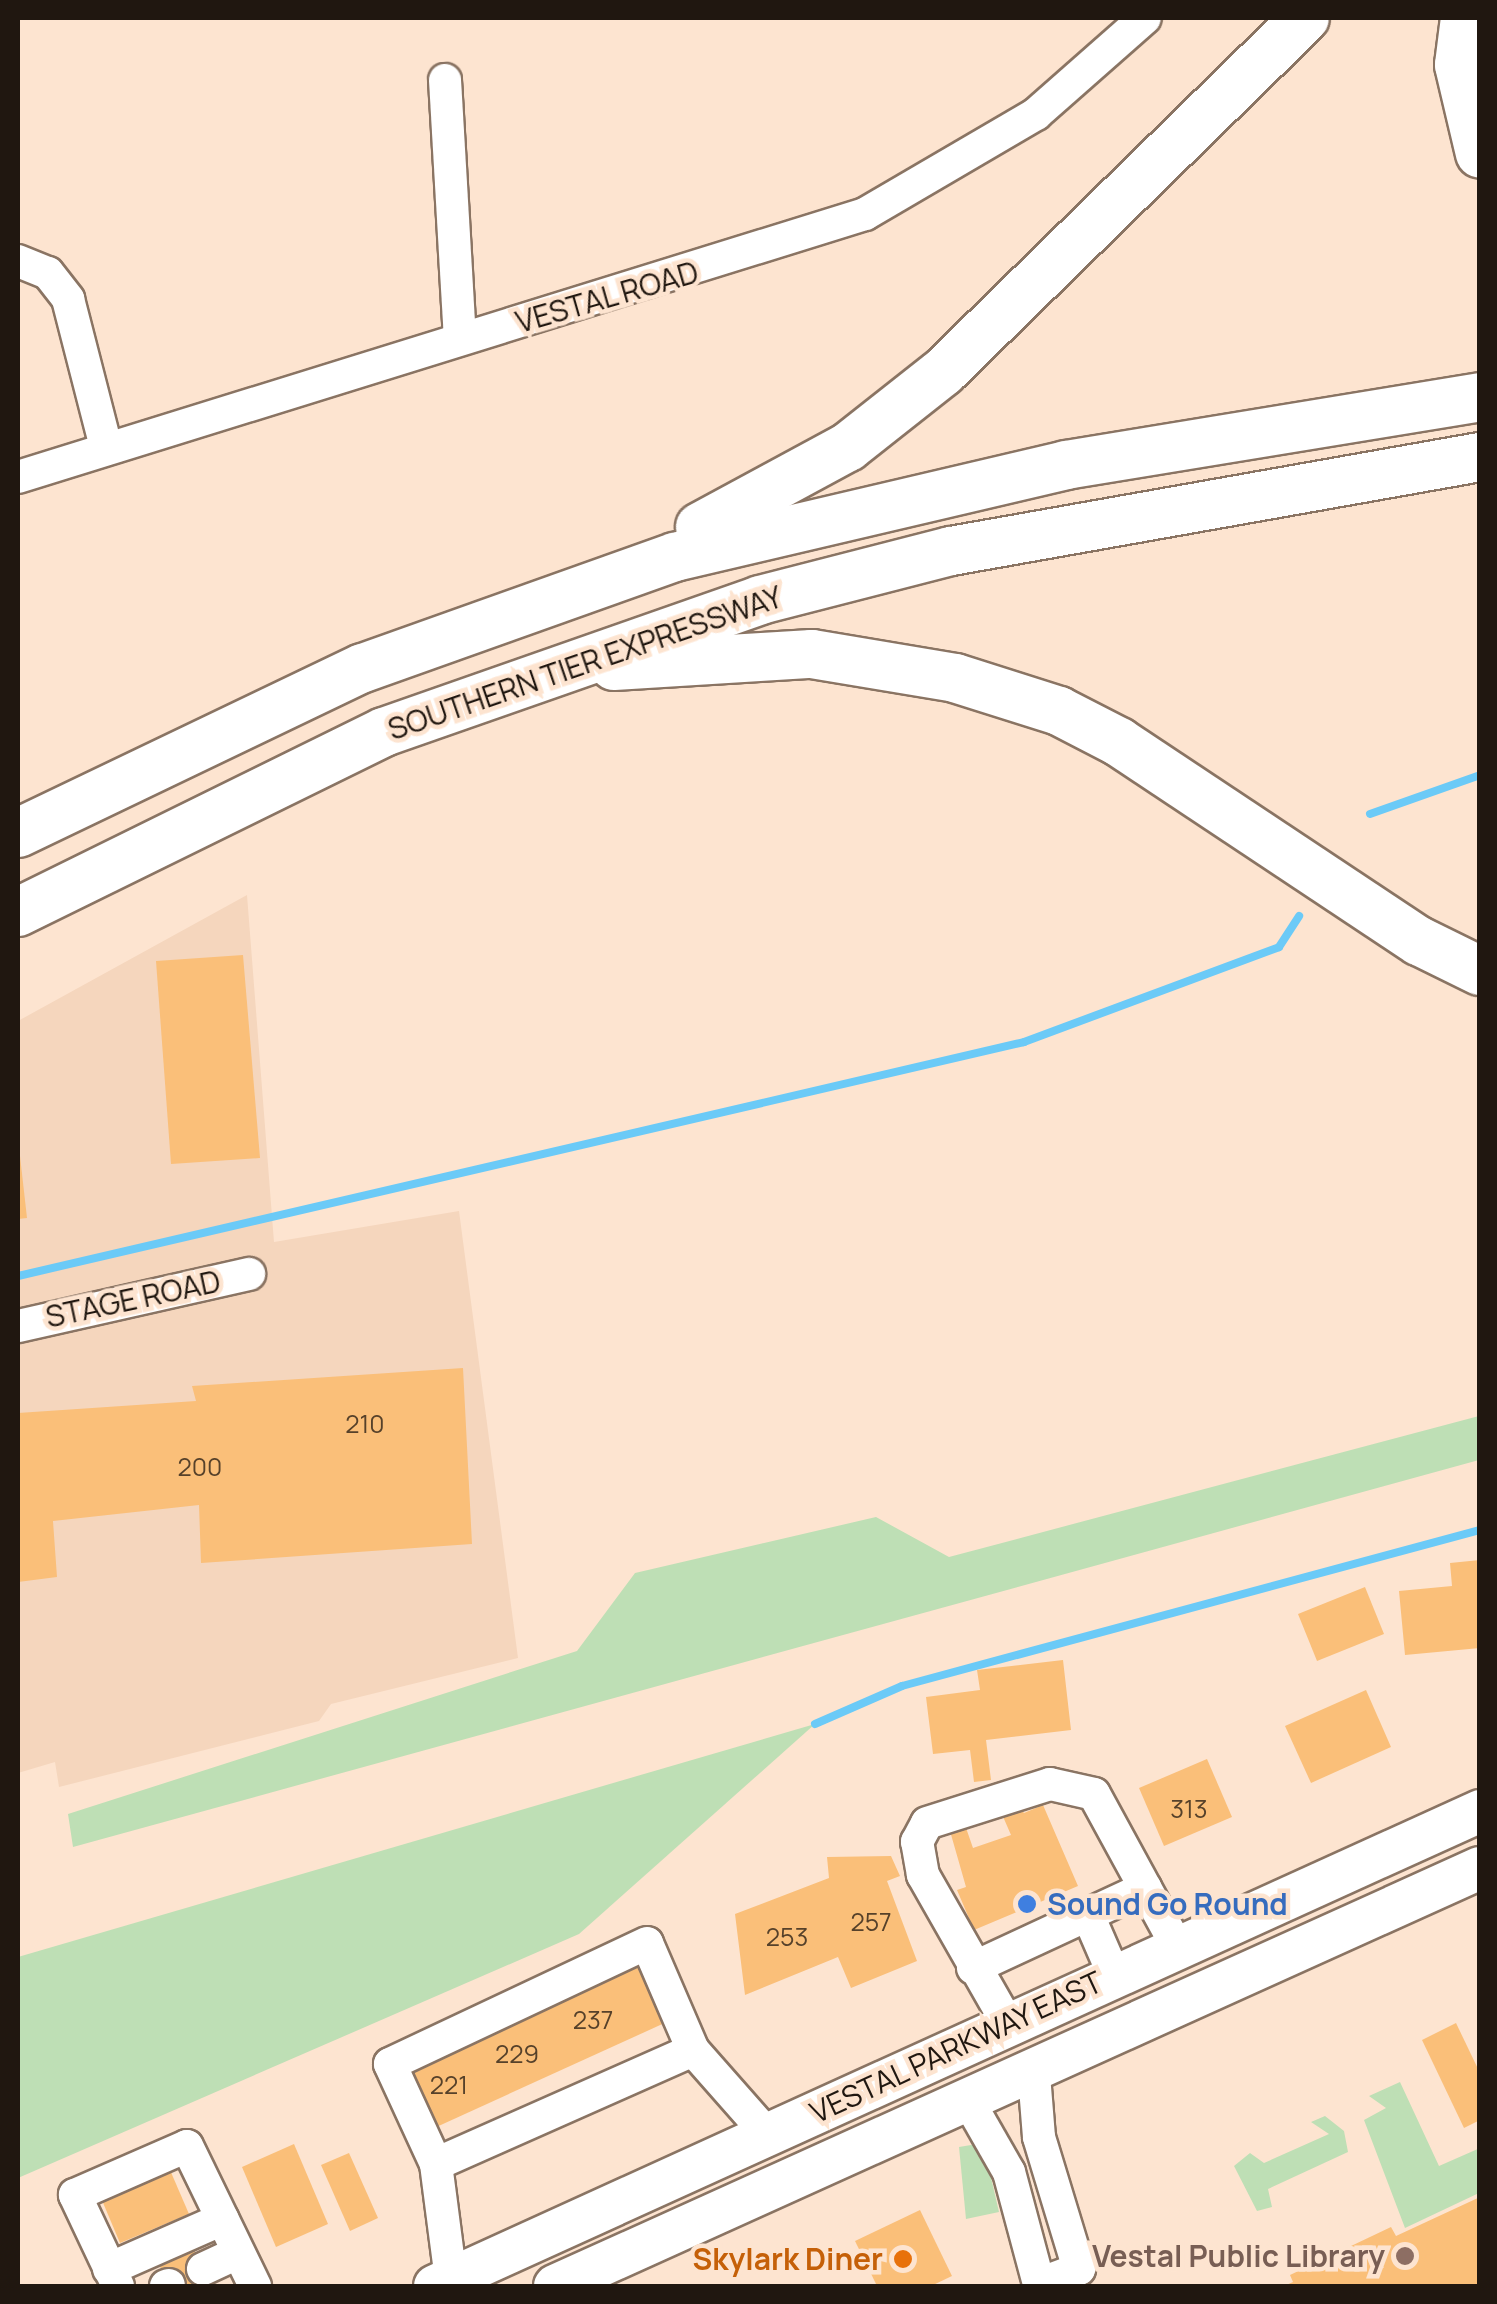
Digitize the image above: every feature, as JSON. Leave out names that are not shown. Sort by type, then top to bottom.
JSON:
[{"type":"highway","points":[[18,833],[232,725],[502,615],[759,500],[848,447],[942,372],[1305,18]]},
{"type":"highway","points":[[1465,18],[1459,64],[1480,154]]},
{"type":"highway","points":[[502,615],[675,557],[877,504],[1480,396]]},
{"type":"highway","name":"SOUTHERN TIER EXPRESSWAY","points":[[18,912],[260,787],[540,672],[760,600],[951,551],[1480,457]]},
{"type":"highway","points":[[540,672],[812,654],[955,678],[1059,711],[1119,742],[1419,941],[1480,971]]},
{"type":"main road","name":"VESTAL PARKWAY EAST","points":[[443,2283],[1480,1811]]},
{"type":"main road","name":"VESTAL PARKWAY EAST","points":[[555,2286],[970,2104],[1480,1868]]},
{"type":"street","name":"VESTAL ROAD","points":[[18,477],[460,339],[737,260],[890,202],[1036,114],[1145,18]]},
{"type":"street","points":[[445,80],[460,339]]},
{"type":"street","points":[[18,261],[48,273],[68,299],[106,447]]},
{"type":"street","name":"STAGE ROAD","points":[[18,1326],[249,1274]]},
{"type":"street","points":[[1008,2024],[967,1958],[923,1874],[917,1842],[927,1823],[1050,1784],[1094,1794],[1177,1946]]},
{"type":"street","points":[[967,1958],[1088,1915],[1145,1888]]},
{"type":"street","points":[[1088,1915],[1114,1975]]},
{"type":"street","points":[[443,2283],[436,2164],[390,2071],[394,2058],[640,1944],[651,1948],[693,2050],[768,2134]]},
{"type":"street","points":[[436,2164],[693,2050]]},
{"type":"street","points":[[970,2104],[1009,2172],[1039,2284],[1080,2269],[1040,2136],[1034,2075]]},
{"type":"street","points":[[216,2222],[114,2278],[75,2194],[187,2146],[216,2222],[238,2252],[255,2286]]},
{"type":"street","points":[[203,2269],[238,2252]]},
{"type":"shaded area","points":[[247,895],[274,1242],[459,1211],[518,1658],[331,1704],[319,1721],[59,1787],[55,1762],[18,1773],[18,1021]]},
{"type":"green space","points":[[1479,1416],[1479,1460],[73,1847],[68,1814],[577,1651],[635,1573],[876,1517],[949,1557]]},
{"type":"green space","points":[[815,1724],[579,1934],[18,2178],[18,1957]]},
{"type":"green space","points":[[1400,2082],[1439,2166],[1480,2148],[1479,2193],[1405,2228],[1364,2120],[1386,2108],[1369,2096]]},
{"type":"green space","points":[[1325,2116],[1344,2131],[1348,2152],[1268,2189],[1272,2207],[1257,2211],[1234,2166],[1250,2153],[1264,2163],[1329,2134],[1311,2122]]},
{"type":"green space","points":[[983,2143],[999,2212],[966,2219],[959,2147]]},
{"type":"building","points":[[243,955],[260,1158],[171,1164],[156,961]]},
{"type":"building","points":[[18,1156],[27,1218],[18,1219]]},
{"type":"building","points":[[463,1368],[472,1544],[201,1563],[199,1505],[53,1521],[57,1577],[18,1582],[18,1413],[196,1401],[192,1386]]},
{"type":"building","points":[[1480,1560],[1480,1648],[1405,1655],[1399,1591],[1452,1586],[1450,1563]]},
{"type":"building","points":[[1365,1587],[1384,1634],[1317,1661],[1298,1614]]},
{"type":"building","points":[[1063,1660],[1071,1730],[986,1740],[991,1780],[974,1782],[970,1750],[933,1754],[926,1697],[980,1690],[977,1670]]},
{"type":"building","points":[[1366,1690],[1391,1747],[1311,1783],[1285,1726]]},
{"type":"building","points":[[1207,1759],[1232,1817],[1164,1846],[1139,1788]]},
{"type":"building","points":[[1017,1805],[1024,1813],[1043,1805],[1078,1886],[974,1930],[957,1890],[966,1887],[950,1831],[965,1825],[973,1848],[1011,1835],[1001,1812]]},
{"type":"building","points":[[891,1856],[900,1876],[887,1881],[917,1961],[851,1988],[838,1957],[745,1995],[735,1914],[829,1878],[827,1857]]},
{"type":"building","points":[[642,1963],[669,2021],[432,2129],[405,2071]]},
{"type":"building","points":[[1456,2023],[1480,2073],[1480,2120],[1464,2128],[1422,2040]]},
{"type":"building","points":[[294,2144],[328,2224],[276,2247],[242,2167]]},
{"type":"building","points":[[349,2153],[378,2218],[350,2231],[321,2165]]},
{"type":"building","points":[[170,2170],[189,2214],[120,2243],[101,2198]]},
{"type":"building","name":"Vestal Public Library","points":[[1480,2197],[1480,2286],[1284,2286],[1293,2282],[1290,2275],[1391,2227],[1396,2236]]},
{"type":"building","name":"Skylark Diner","points":[[920,2210],[952,2276],[931,2286],[877,2286],[855,2241]]},
{"type":"building","points":[[190,2241],[211,2286],[169,2286],[155,2256]]},
{"type":"waterway","points":[[1370,814],[1480,775]]},
{"type":"waterway","points":[[18,1276],[1024,1042],[1279,947],[1299,916]]},
{"type":"waterway","points":[[815,1724],[902,1686],[1480,1530]]},
{"type":"place","name":"Sound Go Round","points":[[1027,1904]]},
{"type":"place","name":"Vestal Public Library","points":[[1405,2256]]},
{"type":"place","name":"Skylark Diner","points":[[903,2259]]}]
